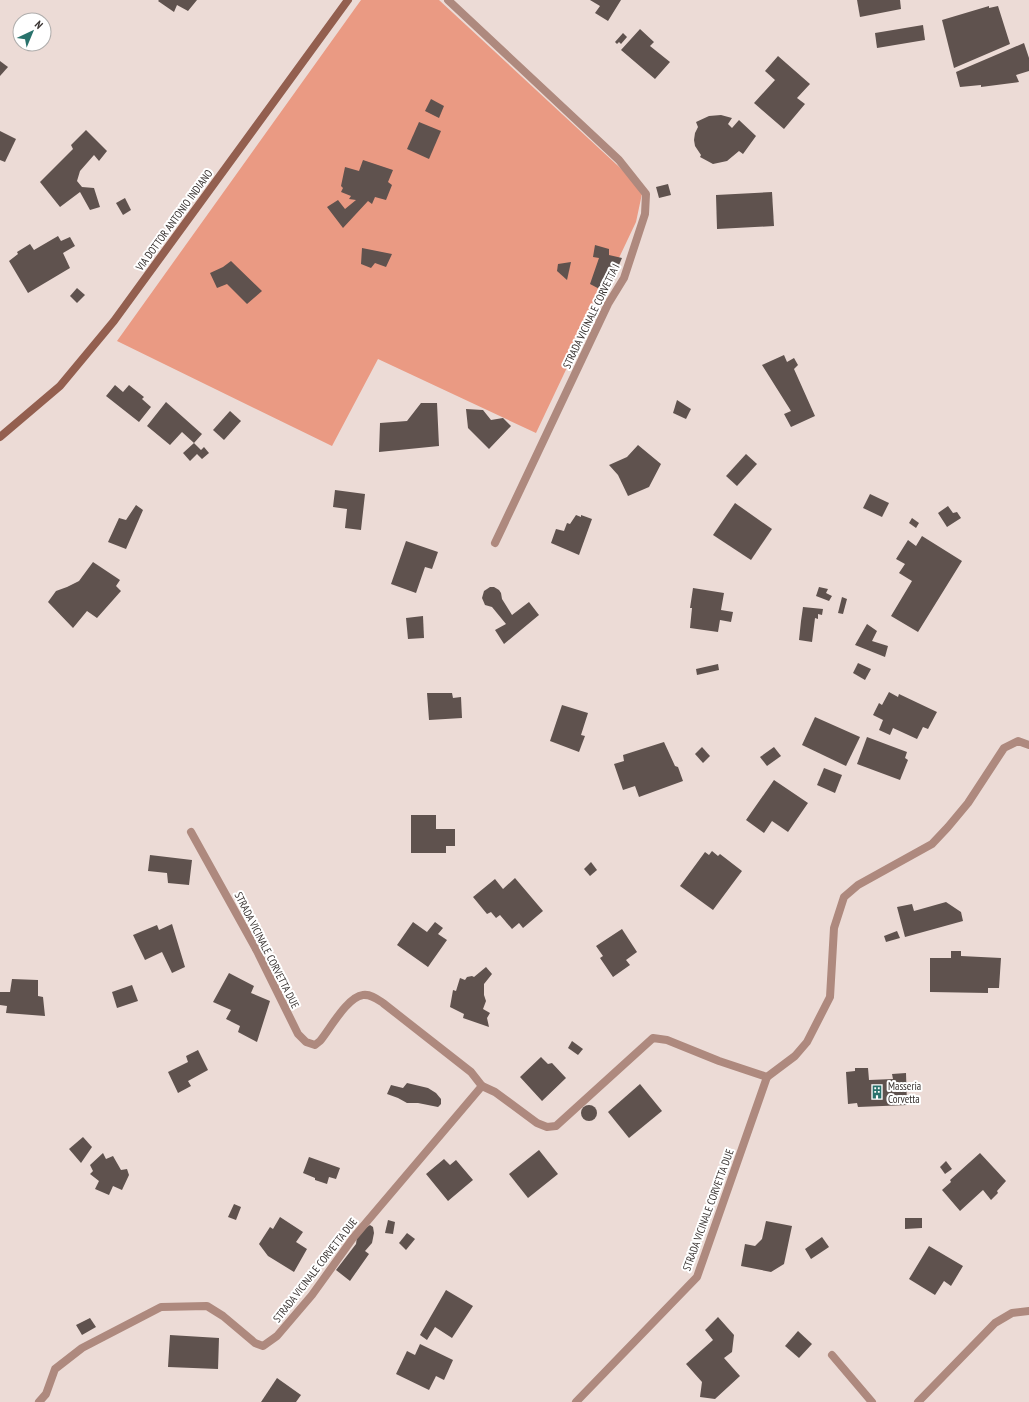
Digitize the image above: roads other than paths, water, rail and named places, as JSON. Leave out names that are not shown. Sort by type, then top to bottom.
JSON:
[{"type":"main road","name":"VIA DOTTOR ANTONIO INDIANO","points":[[0,438],[60,386],[114,321],[348,0]]},
{"type":"street","name":"STRADA VICINALE CORVETTA I","points":[[448,0],[619,160],[646,194],[645,214],[624,278],[608,304],[495,543]]},
{"type":"street","points":[[766,1077],[794,1056],[807,1042],[830,997],[834,928],[844,897],[858,885],[932,844],[968,803],[1004,748],[1018,741],[1029,744]]},
{"type":"street","name":"STRADA VICINALE CORVETTA DUE","points":[[191,832],[256,949],[298,1034],[306,1042],[315,1045],[320,1041],[350,1001],[362,995],[372,996],[384,1003],[471,1072],[482,1086],[495,1092],[537,1123],[546,1127],[556,1126],[652,1038],[667,1040],[719,1061],[766,1077],[697,1277],[576,1402]]},
{"type":"street","name":"STRADA VICINALE CORVETTA DUE","points":[[39,1402],[46,1394],[56,1368],[77,1352],[99,1339],[162,1307],[207,1306],[223,1316],[255,1343],[263,1346],[277,1336],[312,1295],[353,1238],[482,1086]]},
{"type":"street","points":[[918,1402],[995,1323],[1012,1313],[1029,1311]]},
{"type":"street","points":[[832,1355],[872,1402]]},
{"type":"place","name":"Masseria Corvetta","points":[[877,1092]]}]
